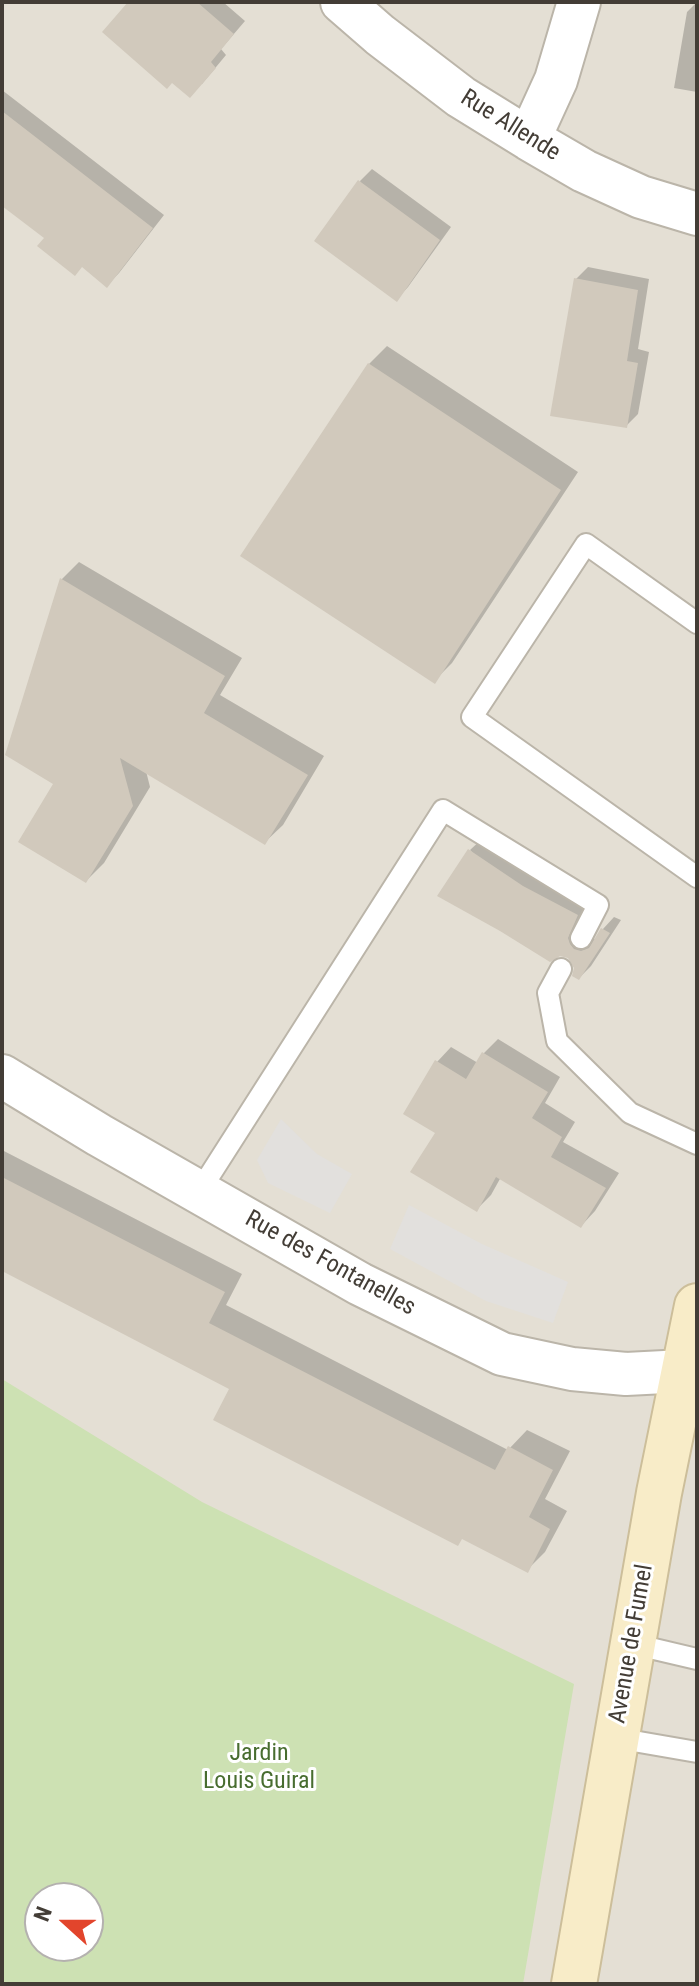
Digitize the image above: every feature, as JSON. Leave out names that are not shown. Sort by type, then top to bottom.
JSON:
[{"type":"main road","name":"Avenue de Fumel","points":[[574,1984],[659,1493],[690,1372],[697,1306]]},
{"type":"street","name":"Rue Allende","points":[[342,2],[461,97],[529,139],[584,171],[641,197],[697,214]]},
{"type":"street","points":[[529,139],[556,80],[579,2]]},
{"type":"street","name":"Rue des Fontanelles","points":[[2,1076],[360,1284],[502,1354],[572,1369],[626,1374],[690,1372]]},
{"type":"lane","points":[[697,623],[586,544],[472,717],[697,877]]},
{"type":"lane","points":[[199,1192],[443,810],[598,905],[581,938]]},
{"type":"lane","points":[[561,969],[548,993],[557,1041],[630,1113],[697,1144]]},
{"type":"lane","points":[[633,1644],[697,1659]]},
{"type":"lane","points":[[616,1738],[697,1752]]},
{"type":"shaded area","points":[[2,2],[697,2],[697,1984],[2,1984]]},
{"type":"shaded area","points":[[281,1119],[317,1154],[352,1174],[330,1213],[268,1183],[257,1160]]},
{"type":"shaded area","points":[[409,1205],[482,1244],[568,1282],[553,1323],[486,1301],[390,1249]]},
{"type":"green space","name":"Jardin Louis Guiral","points":[[2,1379],[202,1502],[574,1684],[523,1984],[2,1984]]},
{"type":"building","points":[[128,2],[197,2],[234,34],[211,62],[216,68],[190,98],[172,83],[167,89],[102,32]]},
{"type":"building","points":[[2,111],[153,228],[107,288],[82,267],[75,276],[37,246],[44,238],[2,206]]},
{"type":"building","points":[[358,180],[440,240],[397,302],[314,241]]},
{"type":"building","points":[[574,278],[638,290],[627,361],[638,363],[627,428],[550,416]]},
{"type":"building","points":[[368,363],[561,490],[435,684],[240,556]]},
{"type":"building","points":[[60,578],[225,676],[204,713],[308,775],[265,845],[120,758],[133,806],[86,883],[18,842],[53,784],[5,755]]},
{"type":"building","points":[[468,849],[523,886],[578,915],[568,938],[574,949],[581,951],[589,948],[601,928],[610,933],[579,980],[572,976],[574,968],[568,958],[560,956],[550,962],[437,896]]},
{"type":"building","points":[[482,1052],[548,1092],[532,1118],[562,1137],[551,1157],[606,1188],[581,1228],[496,1177],[477,1212],[410,1172],[435,1133],[403,1114],[435,1060],[466,1079]]},
{"type":"building","points":[[2,1177],[225,1292],[209,1323],[495,1470],[508,1446],[553,1470],[529,1517],[550,1529],[528,1573],[462,1539],[458,1546],[213,1420],[229,1389],[2,1271]]}]
